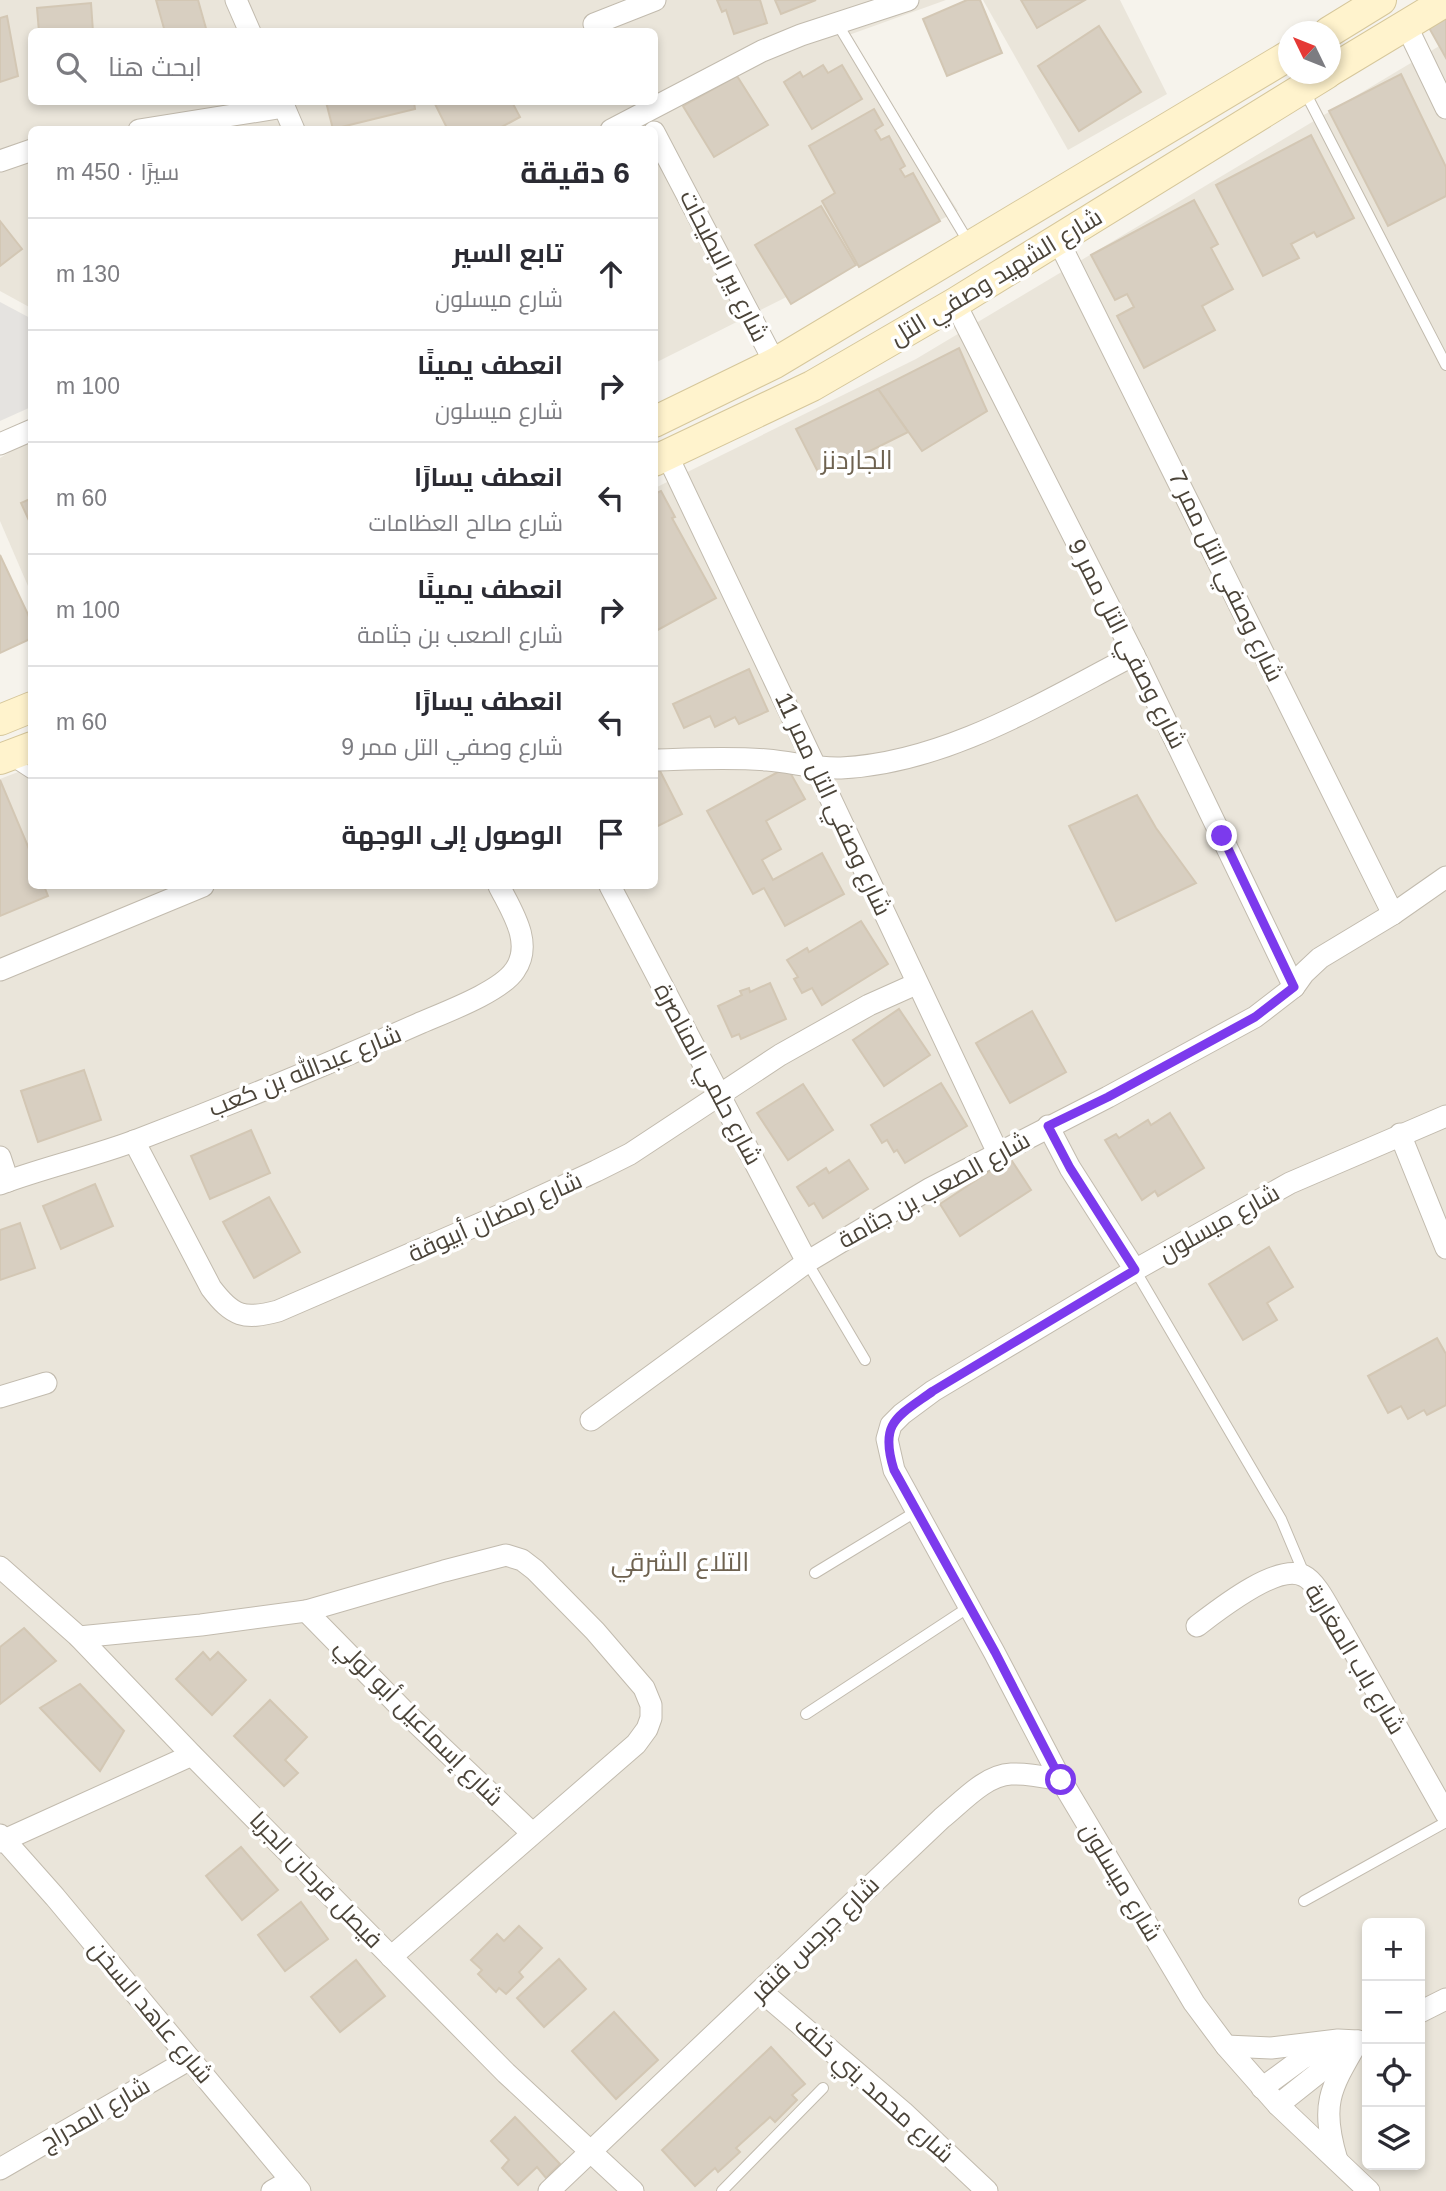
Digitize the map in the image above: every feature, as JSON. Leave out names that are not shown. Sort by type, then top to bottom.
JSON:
[{"type":"main road","points":[[1341,25],[1381,0]]},
{"type":"main road","name":"شارع الشهيد وصفي التل","points":[[1341,64],[1446,2]]},
{"type":"main road","name":"شارع الشهيد وصفي التل","points":[[658,420],[775,363],[1278,63]]},
{"type":"main road","name":"شارع الشهيد وصفي التل","points":[[661,458],[811,386],[955,303],[1309,84]]},
{"type":"main road","points":[[0,720],[28,709]]},
{"type":"street","points":[[236,0],[248,28]]},
{"type":"street","points":[[594,24],[655,0]]},
{"type":"street","points":[[651,125],[762,51],[908,0]]},
{"type":"street","points":[[1406,25],[1446,108]]},
{"type":"street","points":[[161,126],[277,105]]},
{"type":"street","points":[[283,105],[292,126]]},
{"type":"street","name":"شارع بير البطيحات","points":[[658,138],[775,363]]},
{"type":"street","points":[[0,161],[28,151]]},
{"type":"street","name":"شارع وصفي التل ممر 7","points":[[1058,240],[1393,914]]},
{"type":"street","name":"شارع وصفي التل ممر 9","points":[[955,303],[1134,655],[1294,987]]},
{"type":"street","points":[[0,444],[28,432]]},
{"type":"street","name":"شارع وصفي التل ممر 11","points":[[661,458],[838,811],[916,984],[998,1153]]},
{"type":"street","points":[[658,760],[743,758],[841,768],[923,754],[1034,707],[1134,655]]},
{"type":"street","name":"شارع الصعب بن جثامة","points":[[591,1420],[807,1262],[931,1188],[1108,1097],[1255,1017],[1294,987],[1320,958],[1393,914],[1446,877]]},
{"type":"street","points":[[0,970],[196,889]]},
{"type":"street","name":"شارع عبدالله بن كعب","points":[[4,1182],[134,1141],[369,1046],[465,1003],[508,978],[516,969],[523,942],[517,921],[501,889]]},
{"type":"street","name":"شارع حلمي المناصرة","points":[[612,889],[807,1262]]},
{"type":"street","name":"شارع رمضان أبيوقة","points":[[134,1141],[211,1288],[224,1305],[239,1314],[256,1317],[278,1311],[584,1177],[630,1154],[780,1055],[869,1005],[916,984]]},
{"type":"street","name":"شارع ميسلون","points":[[1369,2191],[1262,2088],[1195,2004],[1061,1780],[894,1470],[887,1439],[891,1425],[933,1391],[1135,1270],[1290,1183],[1446,1116]]},
{"type":"street","points":[[1048,1126],[1070,1168],[1135,1270]]},
{"type":"street","points":[[1400,1134],[1446,1248]]},
{"type":"street","points":[[0,1157],[4,1182]]},
{"type":"street","points":[[0,1397],[46,1383]]},
{"type":"street","name":"شارع إسماعيل أبو لولي","points":[[79,1637],[306,1611],[506,1555],[522,1560],[535,1570],[644,1688],[651,1705],[647,1729],[636,1744],[391,1957]]},
{"type":"street","name":"فيصل فرحان الجربا","points":[[0,1567],[79,1637],[506,2073],[634,2191]]},
{"type":"street","name":"شارع باب المغاربة","points":[[1197,1626],[1232,1599],[1260,1583],[1290,1573],[1305,1576],[1321,1595],[1339,1625],[1446,1814]]},
{"type":"street","name":"شارع إسماعيل أبو لولي","points":[[306,1611],[411,1718],[532,1833]]},
{"type":"street","points":[[1,1839],[192,1755]]},
{"type":"street","name":"شارع جرجس قنفر","points":[[549,2191],[932,1827],[984,1784],[1008,1774],[1061,1780]]},
{"type":"street","name":"شارع عاهد السخن","points":[[1,1839],[55,1897],[296,2185]]},
{"type":"street","name":"شارع محمد بني خلف","points":[[761,1991],[903,2112],[987,2191]]},
{"type":"street","points":[[1425,2010],[1446,1999]]},
{"type":"street","points":[[1226,2046],[1272,2048],[1362,2038]]},
{"type":"street","points":[[1262,2088],[1303,2058],[1362,2038]]},
{"type":"street","points":[[1278,2105],[1362,2038]]},
{"type":"street","points":[[1337,2162],[1329,2135],[1328,2106],[1335,2081],[1362,2038]]},
{"type":"street","name":"شارع المدراج","points":[[0,2169],[190,2059]]},
{"type":"street","points":[[272,2191],[296,2185]]},
{"type":"lane","points":[[837,23],[971,246]]},
{"type":"lane","points":[[1323,84],[1446,365]]},
{"type":"lane","points":[[13,754],[28,770]]},
{"type":"lane","points":[[807,1262],[865,1360]]},
{"type":"lane","points":[[1135,1270],[1281,1519],[1305,1576]]},
{"type":"lane","points":[[815,1573],[917,1511]]},
{"type":"lane","points":[[806,1714],[969,1607]]},
{"type":"lane","points":[[1304,1901],[1446,1822]]},
{"type":"lane","points":[[722,2191],[823,2088]]},
{"type":"shaded area","points":[[0,0],[946,0],[846,36],[958,211],[658,361],[658,126],[28,126],[28,306],[0,291]]},
{"type":"shaded area","points":[[983,0],[1120,0],[1167,94],[1068,150]]},
{"type":"shaded area","points":[[1446,42],[1446,2191],[0,2191],[0,779],[28,768],[28,889],[658,889],[658,487],[916,359]]},
{"type":"shaded area","points":[[0,302],[28,317],[28,408],[0,421]]},
{"type":"shaded area","points":[[28,441],[28,586],[0,521],[0,458]]},
{"type":"building","points":[[156,0],[198,0],[206,28],[164,28]]},
{"type":"building","points":[[717,0],[760,0],[767,23],[734,34],[726,10],[722,12]]},
{"type":"building","points":[[775,0],[816,0],[781,14]]},
{"type":"building","points":[[967,0],[980,0],[1002,53],[947,76],[923,19]]},
{"type":"building","points":[[1021,0],[1085,0],[1037,28]]},
{"type":"building","points":[[91,3],[93,28],[39,28],[37,8]]},
{"type":"building","points":[[7,16],[18,76],[0,82],[0,18]]},
{"type":"building","points":[[1446,16],[1446,58],[1428,26]]},
{"type":"building","points":[[1099,26],[1141,92],[1079,131],[1038,66]]},
{"type":"building","points":[[823,65],[828,73],[842,65],[862,99],[812,129],[784,82],[800,72],[803,77]]},
{"type":"building","points":[[1401,74],[1446,167],[1446,196],[1388,226],[1329,111]]},
{"type":"building","points":[[737,76],[768,125],[714,157],[683,106]]},
{"type":"building","points":[[327,105],[414,105],[415,109],[345,126],[332,126]]},
{"type":"building","points":[[436,105],[514,105],[520,117],[503,126],[446,126]]},
{"type":"building","points":[[874,109],[883,125],[875,130],[881,140],[889,136],[905,166],[900,169],[905,177],[913,173],[940,221],[859,267],[822,201],[835,193],[809,146]]},
{"type":"building","points":[[1311,135],[1354,218],[1317,237],[1314,232],[1291,244],[1299,258],[1263,276],[1216,185]]},
{"type":"building","points":[[1194,200],[1218,244],[1211,248],[1233,289],[1202,306],[1215,330],[1144,368],[1117,316],[1134,307],[1127,294],[1115,300],[1091,255]]},
{"type":"building","points":[[821,206],[856,265],[791,304],[755,245]]},
{"type":"building","points":[[0,221],[22,249],[0,266]]},
{"type":"building","points":[[959,348],[987,411],[922,451],[878,389]]},
{"type":"building","points":[[878,389],[908,432],[820,476],[796,429]]},
{"type":"building","points":[[661,491],[675,517],[672,518],[716,598],[658,630],[658,492]]},
{"type":"building","points":[[28,500],[28,518],[21,503]]},
{"type":"building","points":[[0,555],[28,614],[28,640],[0,653]]},
{"type":"building","points":[[749,669],[768,711],[739,724],[735,717],[715,727],[710,716],[684,728],[673,704]]},
{"type":"building","points":[[658,767],[682,814],[658,826]]},
{"type":"building","points":[[787,767],[805,799],[766,821],[781,849],[762,860],[773,880],[822,853],[844,894],[785,926],[764,888],[753,894],[707,811]]},
{"type":"building","points":[[0,780],[28,846],[28,889],[45,889],[48,896],[0,916]]},
{"type":"building","points":[[1137,795],[1156,828],[1196,883],[1116,921],[1069,826]]},
{"type":"building","points":[[861,921],[888,964],[822,1005],[812,988],[802,993],[794,979],[798,977],[787,960],[807,948],[809,952]]},
{"type":"building","points":[[770,983],[786,1019],[741,1039],[739,1034],[732,1037],[718,1006],[742,995],[740,991],[749,988],[750,992]]},
{"type":"building","points":[[899,1009],[930,1055],[884,1086],[853,1040]]},
{"type":"building","points":[[1032,1011],[1066,1072],[1010,1103],[976,1043]]},
{"type":"building","points":[[84,1070],[101,1120],[38,1142],[21,1091]]},
{"type":"building","points":[[941,1083],[967,1126],[905,1163],[887,1140],[882,1143],[871,1125]]},
{"type":"building","points":[[803,1084],[833,1130],[788,1160],[757,1113]]},
{"type":"building","points":[[1170,1113],[1204,1168],[1158,1196],[1155,1191],[1142,1200],[1105,1140],[1116,1134],[1119,1138],[1148,1120],[1151,1125]]},
{"type":"building","points":[[251,1130],[270,1173],[210,1199],[191,1156]]},
{"type":"building","points":[[1010,1158],[1031,1190],[960,1236],[940,1204]]},
{"type":"building","points":[[849,1160],[868,1189],[823,1218],[814,1203],[809,1206],[797,1187],[826,1168],[829,1173]]},
{"type":"building","points":[[95,1184],[113,1226],[61,1249],[43,1206]]},
{"type":"building","points":[[269,1197],[300,1252],[254,1278],[223,1222]]},
{"type":"building","points":[[20,1223],[35,1268],[0,1280],[0,1230]]},
{"type":"building","points":[[1269,1247],[1293,1287],[1267,1303],[1277,1320],[1243,1340],[1209,1284]]},
{"type":"building","points":[[1437,1338],[1446,1354],[1446,1405],[1427,1415],[1424,1410],[1408,1419],[1401,1406],[1388,1413],[1368,1376]]},
{"type":"building","points":[[24,1628],[56,1661],[0,1704],[0,1647]]},
{"type":"building","points":[[203,1652],[210,1660],[218,1652],[246,1680],[212,1715],[176,1679]]},
{"type":"building","points":[[80,1684],[124,1731],[100,1771],[40,1708]]},
{"type":"building","points":[[270,1700],[307,1737],[285,1760],[298,1773],[284,1786],[234,1736]]},
{"type":"building","points":[[241,1847],[278,1890],[242,1920],[206,1876]]},
{"type":"building","points":[[301,1902],[328,1939],[285,1971],[258,1935]]},
{"type":"building","points":[[519,1926],[542,1948],[519,1972],[523,1977],[506,1994],[499,1988],[496,1992],[478,1974],[482,1970],[471,1960],[497,1934],[504,1941]]},
{"type":"building","points":[[559,1959],[586,1989],[544,2027],[517,1998]]},
{"type":"building","points":[[356,1960],[385,1996],[340,2032],[311,1997]]},
{"type":"building","points":[[614,2012],[658,2060],[616,2099],[572,2051]]},
{"type":"building","points":[[771,2047],[805,2084],[792,2095],[797,2100],[775,2122],[770,2117],[736,2148],[740,2152],[718,2172],[715,2168],[695,2186],[662,2150]]},
{"type":"building","points":[[515,2117],[560,2164],[546,2178],[537,2167],[518,2185],[502,2168],[509,2160],[491,2141]]},
{"type":"district","name":"الجاردنز","points":[[857,460]]},
{"type":"district","name":"التلاع الشرقي","points":[[680,1562]]},
{"type":"route","points":[[1061,1780],[995,1652],[894,1470],[887,1439],[891,1425],[933,1391],[1135,1270],[1070,1168],[1048,1126],[1108,1097],[1255,1017],[1294,987],[1222,836]]}]
